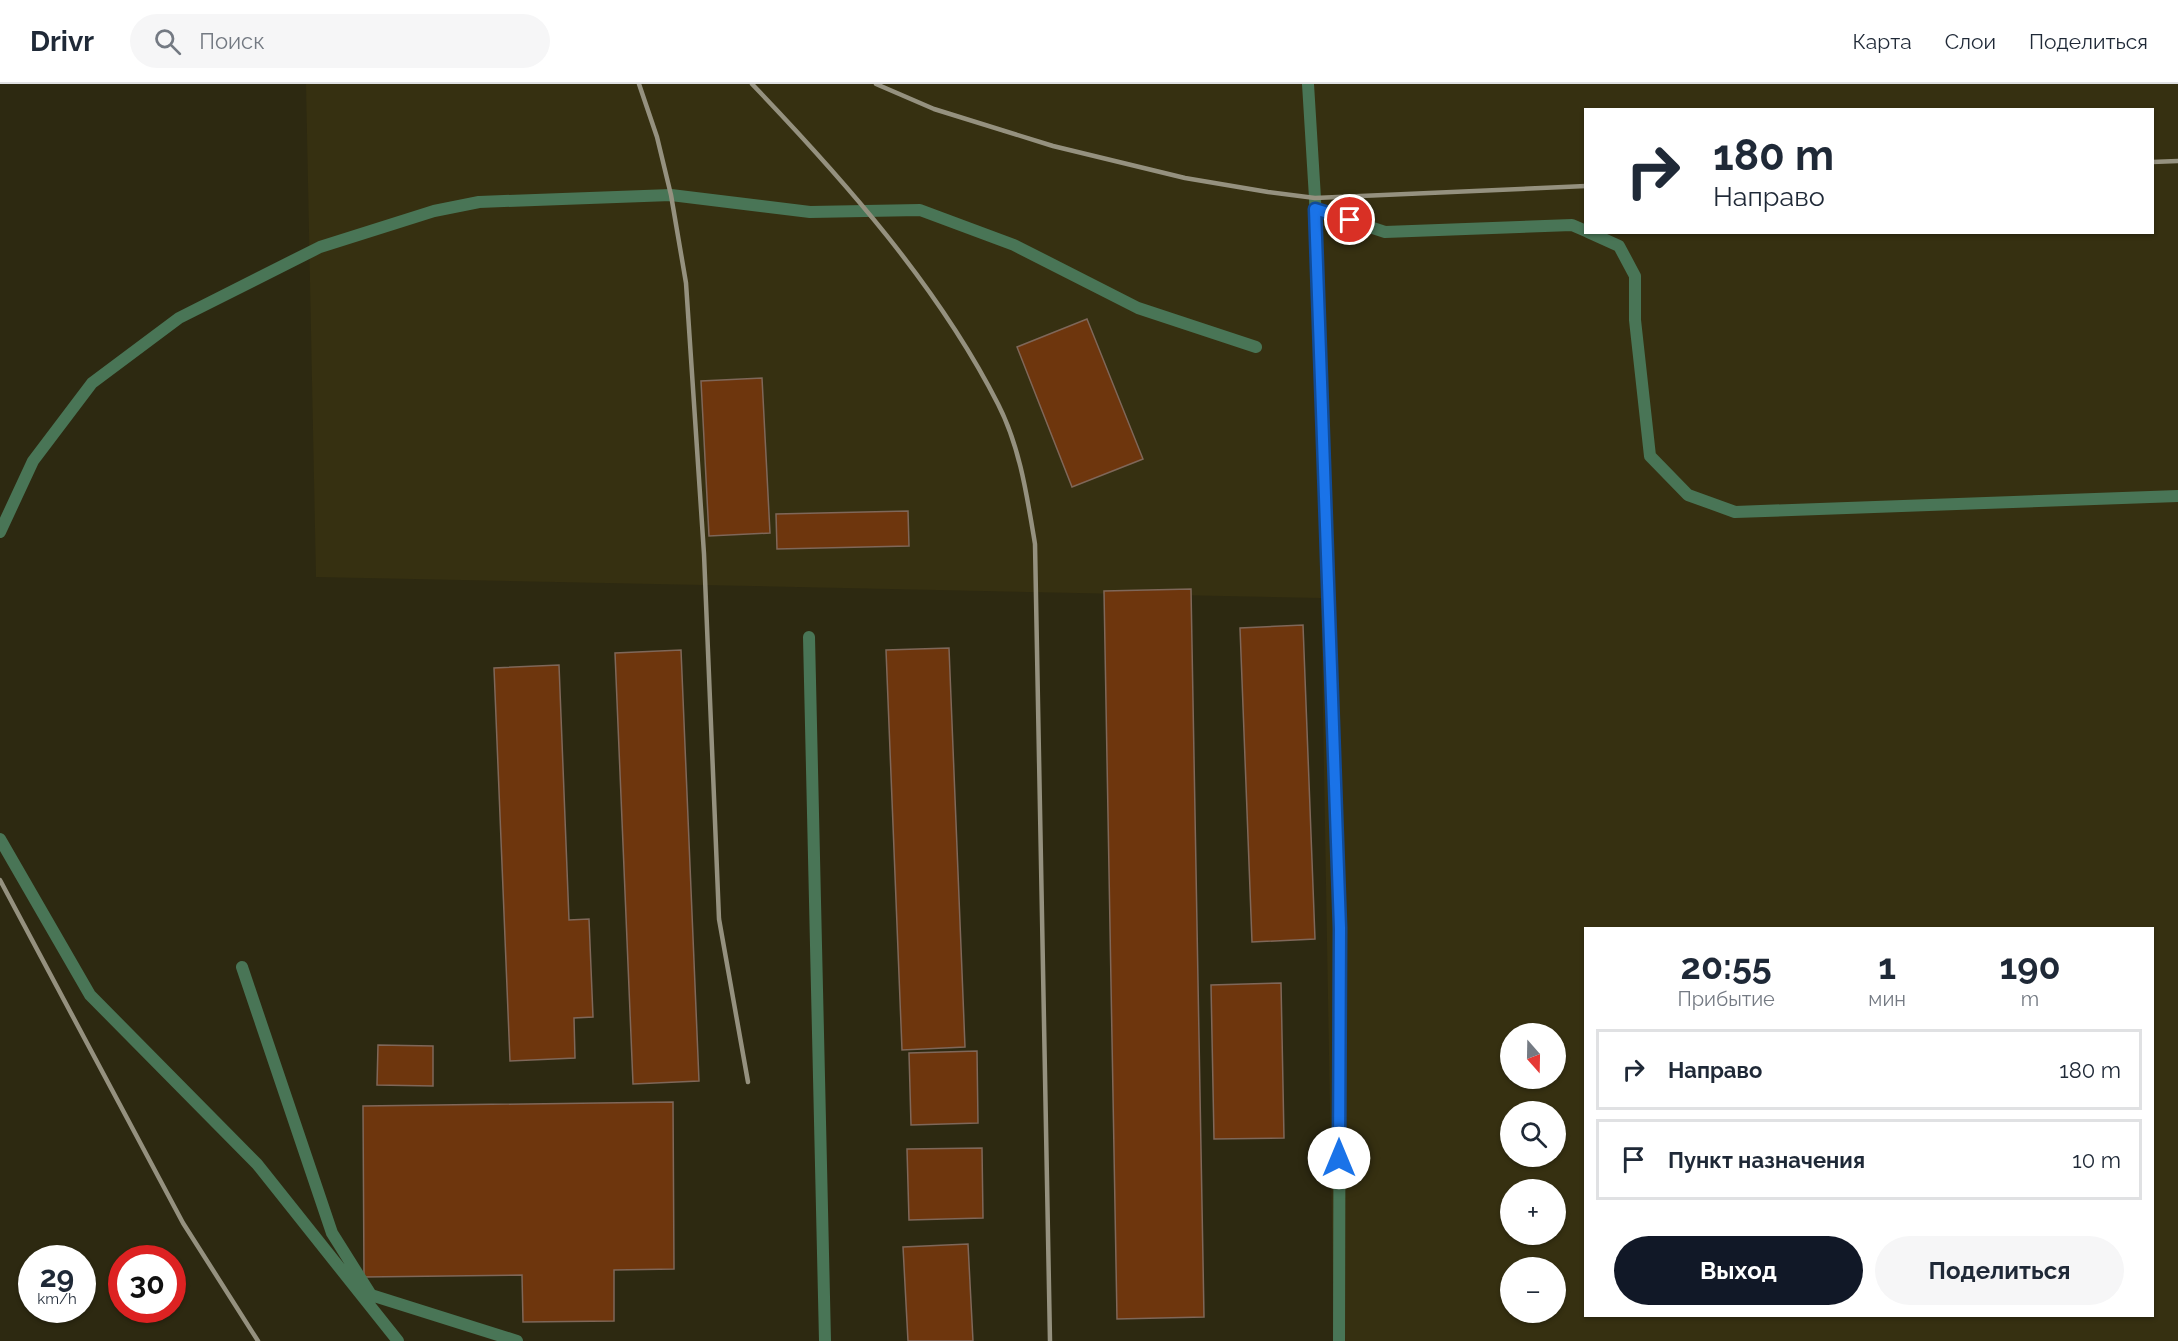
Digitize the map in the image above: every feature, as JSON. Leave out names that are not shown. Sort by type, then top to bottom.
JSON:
[{"type":"street","points":[[1308,84],[1315,209],[1340,928],[1339,1341]]},
{"type":"street","points":[[0,532],[33,461],[92,383],[179,318],[320,247],[434,211],[478,202],[671,195],[810,212],[920,210],[1014,245],[1138,308],[1256,347]]},
{"type":"street","points":[[1315,209],[1385,232],[1572,225],[1584,231]]},
{"type":"street","points":[[1592,234],[1619,246],[1635,276],[1635,320],[1650,456],[1688,495],[1735,512],[2178,496]]},
{"type":"street","points":[[809,637],[825,1341]]},
{"type":"street","points":[[0,839],[90,995],[257,1164],[398,1341]]},
{"type":"street","points":[[242,967],[332,1233],[371,1295],[517,1341]]},
{"type":"shaded area","points":[[306,84],[2178,84],[2178,1341],[1334,1341],[1321,598],[316,577]]},
{"type":"building","points":[[1087,319],[1143,459],[1072,487],[1017,347]]},
{"type":"building","points":[[762,378],[770,533],[709,536],[701,381]]},
{"type":"building","points":[[908,511],[909,546],[777,549],[776,514]]},
{"type":"building","points":[[1191,589],[1204,1317],[1117,1319],[1104,591]]},
{"type":"building","points":[[1303,625],[1315,939],[1252,942],[1240,628]]},
{"type":"building","points":[[949,648],[965,1047],[902,1050],[886,650]]},
{"type":"building","points":[[681,650],[699,1081],[633,1084],[615,653]]},
{"type":"building","points":[[559,665],[569,920],[589,919],[593,1017],[574,1018],[575,1058],[510,1061],[494,668]]},
{"type":"building","points":[[1281,983],[1284,1138],[1214,1139],[1211,985]]},
{"type":"building","points":[[378,1045],[433,1046],[433,1086],[377,1085]]},
{"type":"building","points":[[977,1051],[978,1123],[911,1125],[909,1053]]},
{"type":"building","points":[[673,1102],[674,1269],[614,1270],[614,1321],[523,1322],[522,1275],[364,1277],[363,1106]]},
{"type":"building","points":[[982,1148],[983,1218],[909,1220],[907,1149]]},
{"type":"building","points":[[968,1244],[973,1341],[908,1341],[903,1247]]},
{"type":"railway","points":[[639,84],[657,137],[671,195],[686,283],[704,554],[719,919],[748,1082]]},
{"type":"railway","points":[[752,84],[854,196],[918,276],[974,360],[998,404],[1006,420],[1022,472],[1035,544],[1050,1341]]},
{"type":"railway","points":[[876,84],[934,109],[1053,146],[1185,178],[1268,192],[1315,198],[1584,186]]},
{"type":"railway","points":[[2154,162],[2178,161]]},
{"type":"railway","points":[[0,880],[183,1223],[258,1341]]},
{"type":"route","points":[[1339,1158],[1340,928],[1315,209],[1350,220]]}]
